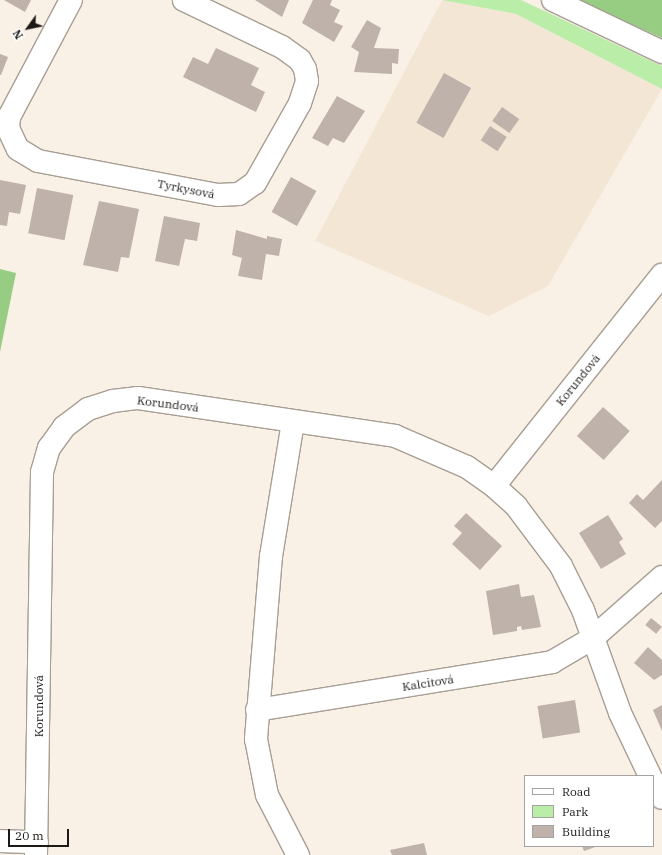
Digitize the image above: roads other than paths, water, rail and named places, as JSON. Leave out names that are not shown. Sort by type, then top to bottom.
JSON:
[{"type":"street","name":"Tyrkysová","points":[[71,0],[8,117],[8,128],[18,149],[38,160],[218,195],[239,194],[255,184],[300,103],[307,81],[305,69],[300,60],[282,47],[184,0]]},
{"type":"street","points":[[553,0],[662,52]]},
{"type":"street","name":"Korundová","points":[[494,486],[662,275]]},
{"type":"street","name":"Korundová","points":[[36,848],[40,501],[50,448],[70,422],[88,409],[113,401],[138,398],[395,436],[466,467],[494,486],[516,506],[561,566],[593,638]]},
{"type":"street","points":[[293,422],[271,556],[257,710],[258,765],[278,822],[298,855]]},
{"type":"street","name":"Kalcitová","points":[[257,710],[531,668],[573,653],[593,638],[662,577]]},
{"type":"street","points":[[593,638],[620,713],[650,775]]},
{"type":"street","points":[[654,783],[662,798]]},
{"type":"street","points":[[0,840],[36,848]]}]
